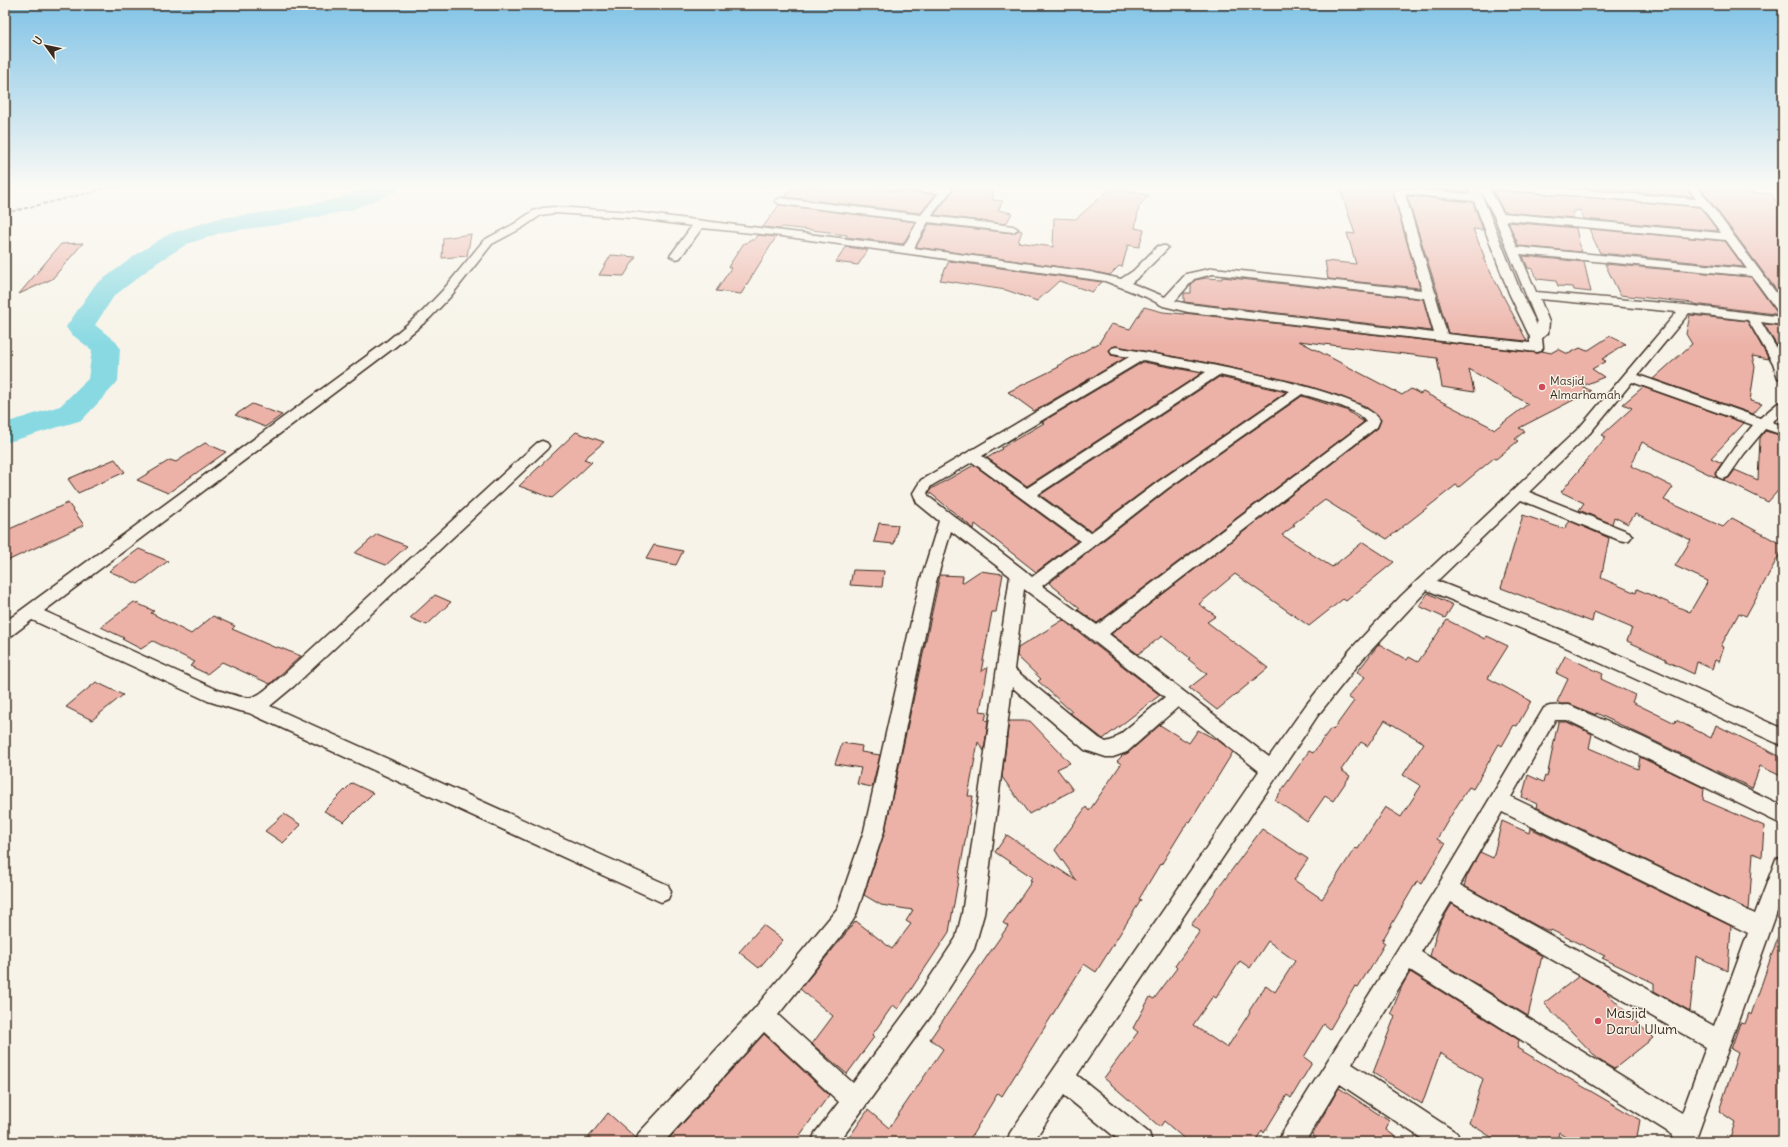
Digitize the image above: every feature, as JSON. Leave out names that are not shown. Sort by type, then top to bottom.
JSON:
[{"type":"street","points":[[5,631],[391,344],[426,315],[447,293],[472,260],[488,242],[493,240]]},
{"type":"street","points":[[676,256],[688,240]]},
{"type":"street","points":[[837,240],[1090,275],[1122,283],[1167,303],[1188,308],[1538,348]]},
{"type":"street","points":[[908,249],[913,240]]},
{"type":"street","points":[[1414,240],[1442,337]]},
{"type":"street","points":[[1494,240],[1538,348]]},
{"type":"street","points":[[1509,240],[1544,328],[1538,348]]},
{"type":"street","points":[[1732,240],[1783,310]]},
{"type":"street","points":[[1122,283],[1137,273],[1162,248]]},
{"type":"street","points":[[1514,250],[1756,273]]},
{"type":"street","points":[[1167,303],[1190,276],[1213,271],[1237,272],[1431,295]]},
{"type":"street","points":[[1532,296],[1686,309],[1783,320]]},
{"type":"street","points":[[1020,1142],[1060,1078],[1312,710],[1356,655],[1425,583],[1585,430],[1686,309]]},
{"type":"street","points":[[1752,317],[1779,363],[1783,375]]},
{"type":"street","points":[[1097,634],[1372,424],[1373,420],[1371,416],[1358,408],[1300,390],[1218,370],[1116,351]]},
{"type":"street","points":[[1141,356],[926,484],[920,493],[922,499],[947,520],[1271,769]]},
{"type":"street","points":[[1027,495],[1218,370]]},
{"type":"street","points":[[1629,376],[1783,431]]},
{"type":"street","points":[[1031,586],[1163,485],[1300,390]]},
{"type":"street","points":[[1723,474],[1739,451],[1762,424],[1783,406]]},
{"type":"street","points":[[250,705],[258,704],[288,681],[542,446]]},
{"type":"street","points":[[973,456],[1091,541]]},
{"type":"street","points":[[1519,493],[1591,524],[1624,536]]},
{"type":"street","points":[[648,1142],[763,1016],[845,915],[874,831],[928,582],[947,520]]},
{"type":"street","points":[[824,1142],[925,1005],[966,942],[973,914],[1018,574]]},
{"type":"street","points":[[1425,583],[1558,636],[1652,677],[1783,738]]},
{"type":"street","points":[[30,612],[214,696],[250,705],[661,892]]},
{"type":"street","points":[[1006,672],[1092,744],[1104,750],[1115,749],[1120,746],[1178,697]]},
{"type":"street","points":[[1291,1142],[1447,889],[1550,714],[1569,712],[1783,816]]},
{"type":"street","points":[[1499,801],[1761,928]]},
{"type":"street","points":[[1406,955],[1685,1136],[1783,866]]},
{"type":"street","points":[[1447,889],[1720,1042]]},
{"type":"street","points":[[763,1016],[855,1101]]},
{"type":"street","points":[[1338,1068],[1448,1142]]},
{"type":"street","points":[[1060,1078],[1140,1142]]},
{"type":"building","points":[[443,240],[470,240],[467,256],[442,258]]},
{"type":"building","points":[[749,240],[774,240],[741,294],[716,291],[731,268],[728,267],[744,243],[747,243]]},
{"type":"building","points":[[867,240],[906,240],[903,244]]},
{"type":"building","points":[[920,240],[1019,240],[1018,242],[1053,247],[1053,240],[1141,240],[1139,247],[1128,245],[1122,267],[1119,266],[1110,275],[916,247]]},
{"type":"building","points":[[1349,240],[1406,240],[1420,288],[1328,279],[1325,261],[1356,264]]},
{"type":"building","points":[[1421,240],[1477,240],[1485,258],[1483,258],[1527,341],[1448,333],[1438,294]]},
{"type":"building","points":[[1516,240],[1578,240],[1581,252],[1519,246]]},
{"type":"building","points":[[1594,240],[1708,240],[1725,241],[1744,267],[1600,253]]},
{"type":"building","points":[[1739,240],[1783,240],[1783,299]]},
{"type":"building","points":[[83,243],[52,279],[19,294],[61,244]]},
{"type":"building","points":[[846,247],[868,250],[858,265],[836,262]]},
{"type":"building","points":[[611,255],[636,257],[624,276],[599,275]]},
{"type":"building","points":[[1523,256],[1584,262],[1591,292],[1574,290],[1573,287],[1558,286],[1556,281],[1537,279],[1533,269],[1528,268]]},
{"type":"building","points":[[949,261],[1102,282],[1092,292],[1059,281],[1037,301],[1006,290],[940,280]]},
{"type":"building","points":[[1605,264],[1751,277],[1778,314],[1783,315],[1620,295]]},
{"type":"building","points":[[1222,277],[1423,299],[1432,331],[1184,302],[1184,293],[1191,293],[1191,285],[1195,280],[1206,278],[1222,279]]},
{"type":"building","points":[[1144,307],[1163,312],[1184,313],[1537,353],[1542,351],[1551,353],[1558,349],[1568,354],[1580,348],[1587,351],[1610,336],[1626,344],[1602,359],[1606,361],[1592,369],[1604,377],[1582,386],[1591,391],[1519,428],[1525,431],[1515,439],[1518,441],[1496,459],[1494,458],[1459,487],[1456,485],[1387,539],[1325,500],[1293,524],[1295,525],[1282,535],[1332,567],[1363,542],[1394,562],[1346,601],[1343,599],[1309,626],[1235,574],[1199,604],[1216,616],[1207,622],[1268,668],[1217,710],[1189,688],[1207,674],[1188,659],[1190,658],[1162,636],[1138,654],[1111,634],[1378,428],[1381,420],[1365,406],[1299,383],[1214,364],[1116,346],[1109,350],[1111,355],[1125,358],[1034,411],[1008,392],[1059,367],[1057,366],[1099,343],[1111,324],[1130,329]],"holes":[[[1299,341],[1437,358],[1442,387],[1474,392],[1469,369],[1528,404],[1495,429],[1423,392],[1420,394],[1411,389],[1402,395]]]},
{"type":"building","points":[[1690,315],[1747,321],[1769,359],[1752,356],[1755,367],[1750,401],[1762,404],[1753,414],[1653,379],[1692,344],[1686,334]]},
{"type":"building","points":[[1764,324],[1783,326],[1783,356]]},
{"type":"building","points":[[1143,362],[1202,373],[1027,486],[987,458],[1044,423],[1042,422]]},
{"type":"building","points":[[1219,377],[1286,392],[1157,481],[1090,531],[1040,495]]},
{"type":"building","points":[[1643,387],[1744,423],[1711,458],[1722,463],[1715,473],[1717,478],[1642,442],[1631,466],[1673,487],[1664,500],[1723,527],[1732,518],[1783,545],[1783,548],[1746,616],[1739,613],[1721,646],[1724,647],[1719,662],[1715,660],[1712,669],[1697,662],[1694,674],[1627,641],[1632,628],[1594,612],[1592,622],[1501,588],[1523,515],[1564,529],[1570,521],[1609,538],[1601,578],[1636,593],[1637,589],[1690,612],[1708,581],[1675,566],[1691,540],[1635,514],[1628,524],[1614,517],[1612,524],[1579,510],[1584,503],[1561,492],[1606,437],[1602,435],[1632,408],[1623,404]]},
{"type":"building","points":[[1302,396],[1346,410],[1364,422],[1097,623],[1078,610],[1080,608],[1049,583],[1169,489]]},
{"type":"building","points":[[252,404],[282,415],[265,427],[235,415]]},
{"type":"building","points":[[1765,431],[1783,436],[1783,485],[1768,502],[1723,480],[1729,478],[1735,470],[1758,480],[1760,438]]},
{"type":"building","points":[[576,432],[604,442],[584,459],[592,462],[573,480],[552,498],[519,486]]},
{"type":"building","points":[[205,443],[226,452],[168,493],[137,480],[170,460],[176,462]]},
{"type":"building","points":[[115,459],[125,472],[78,493],[68,479]]},
{"type":"building","points":[[974,465],[1077,541],[1036,572],[975,524],[974,529],[929,492],[931,489]]},
{"type":"building","points":[[68,503],[84,525],[5,562],[5,531]]},
{"type":"building","points":[[879,523],[898,525],[894,544],[874,542]]},
{"type":"building","points":[[377,534],[407,546],[386,565],[355,553]]},
{"type":"building","points":[[654,545],[683,551],[676,565],[646,559]]},
{"type":"building","points":[[139,549],[168,561],[138,584],[109,571]]},
{"type":"building","points":[[853,570],[884,571],[882,587],[850,585]]},
{"type":"building","points":[[980,571],[1003,574],[996,612],[992,612],[981,672],[988,667],[980,711],[987,712],[985,720],[988,721],[984,751],[978,742],[968,796],[973,796],[949,932],[898,1009],[893,1005],[872,1035],[874,1037],[847,1074],[812,1044],[833,1016],[800,989],[856,921],[892,949],[911,924],[906,921],[913,910],[881,905],[864,895],[885,831],[940,575],[963,576],[962,583]]},
{"type":"building","points":[[1428,593],[1453,605],[1445,618],[1419,606]]},
{"type":"building","points":[[435,595],[451,602],[427,625],[410,618]]},
{"type":"building","points":[[134,602],[154,611],[151,613],[191,634],[213,616],[235,626],[232,629],[276,648],[278,647],[301,656],[270,684],[222,662],[207,674],[190,666],[195,662],[153,641],[141,649],[122,639],[124,638],[101,627]]},
{"type":"building","points":[[1063,620],[1160,695],[1103,739],[1070,713],[1072,712],[1038,681],[1041,679],[1017,656],[1018,648]]},
{"type":"building","points":[[1447,620],[1485,639],[1487,636],[1508,646],[1488,678],[1531,701],[1517,726],[1514,725],[1502,746],[1499,744],[1473,789],[1469,787],[1456,807],[1437,839],[1445,844],[1422,884],[1417,881],[1382,941],[1385,943],[1369,971],[1358,987],[1355,986],[1330,1029],[1324,1024],[1304,1057],[1312,1063],[1291,1098],[1287,1095],[1264,1133],[1262,1130],[1255,1142],[1188,1142],[1164,1121],[1160,1127],[1104,1078],[1138,1032],[1133,1028],[1150,997],[1154,999],[1177,968],[1175,966],[1200,931],[1191,925],[1262,829],[1308,859],[1294,880],[1322,899],[1355,848],[1358,849],[1385,807],[1401,817],[1421,786],[1403,775],[1424,743],[1385,720],[1368,746],[1361,742],[1341,770],[1350,776],[1333,801],[1325,796],[1307,822],[1275,800],[1309,751],[1313,753],[1331,728],[1333,730],[1354,701],[1348,697],[1365,677],[1357,672],[1379,644],[1407,660],[1409,657],[1418,662]],"holes":[[[1268,941],[1295,961],[1275,992],[1266,985],[1227,1048],[1193,1025],[1213,996],[1216,998],[1240,961],[1250,968]]]},
{"type":"building","points":[[1565,656],[1603,674],[1601,679],[1635,695],[1632,702],[1675,723],[1676,720],[1711,738],[1716,725],[1783,758],[1783,777],[1760,766],[1752,788],[1596,713],[1596,715],[1570,704],[1561,704],[1557,702],[1568,679],[1556,673]]},
{"type":"building","points":[[96,682],[123,695],[92,720],[66,707]]},
{"type":"building","points":[[1009,721],[1030,721],[1070,763],[1057,769],[1073,790],[1029,814],[1002,777]]},
{"type":"building","points":[[1558,722],[1567,722],[1592,734],[1589,748],[1638,769],[1640,757],[1704,788],[1703,800],[1764,826],[1762,857],[1753,853],[1749,910],[1536,807],[1537,804],[1522,797],[1528,775],[1543,782],[1545,776],[1547,777]]},
{"type":"building","points":[[1160,725],[1189,743],[1198,730],[1219,741],[1233,752],[1190,822],[1188,821],[1161,865],[1160,864],[1139,899],[1141,900],[1096,972],[1084,964],[1002,1096],[998,1093],[968,1142],[846,1142],[868,1110],[889,1128],[943,1049],[930,1039],[1008,926],[1003,923],[1032,881],[1030,880],[1032,877],[995,852],[1007,835],[1077,881],[1055,850],[1086,807],[1089,811],[1121,764],[1117,761]]},
{"type":"building","points":[[842,743],[862,746],[861,752],[880,755],[872,787],[857,784],[861,768],[835,764]]},
{"type":"building","points":[[352,783],[373,793],[344,822],[324,811]]},
{"type":"building","points":[[284,814],[301,825],[283,843],[265,831]]},
{"type":"building","points":[[1502,821],[1529,833],[1530,828],[1731,926],[1728,971],[1696,956],[1690,1011],[1654,991],[1654,983],[1602,958],[1605,956],[1551,930],[1548,931],[1540,927],[1541,928],[1464,886],[1467,876],[1480,852],[1493,858]]},
{"type":"building","points":[[1452,904],[1542,956],[1528,1016],[1430,956],[1439,925]]},
{"type":"building","points":[[763,925],[783,940],[759,968],[739,952]]},
{"type":"building","points":[[1781,928],[1783,928],[1783,1142],[1729,1142],[1735,1122],[1719,1111],[1738,1053],[1731,1049],[1740,1023],[1745,1024],[1749,1013],[1751,1015]]},
{"type":"building","points":[[1410,972],[1519,1040],[1517,1048],[1640,1120],[1636,1142],[1575,1142],[1559,1132],[1557,1142],[1499,1142],[1469,1123],[1483,1079],[1440,1053],[1422,1104],[1373,1073],[1395,1016],[1391,1013],[1402,986]]},
{"type":"building","name":"Masjid Darul Ulum","points":[[1579,976],[1606,992],[1653,1038],[1614,1069],[1599,1060],[1544,1003]]},
{"type":"building","points":[[764,1034],[829,1095],[795,1142],[666,1142]]},
{"type":"building","points":[[1339,1088],[1389,1121],[1386,1130],[1403,1142],[1322,1142],[1312,1135]]},
{"type":"building","points":[[608,1113],[636,1138],[635,1142],[585,1142]]},
{"type":"waterway","points":[[5,433],[71,413],[103,381],[106,348],[80,327],[104,291],[149,257],[177,240]]},
{"type":"place","name":"Masjid Almarhamah","points":[[1542,387]]},
{"type":"place","name":"Masjid Darul Ulum","points":[[1598,1021]]}]
